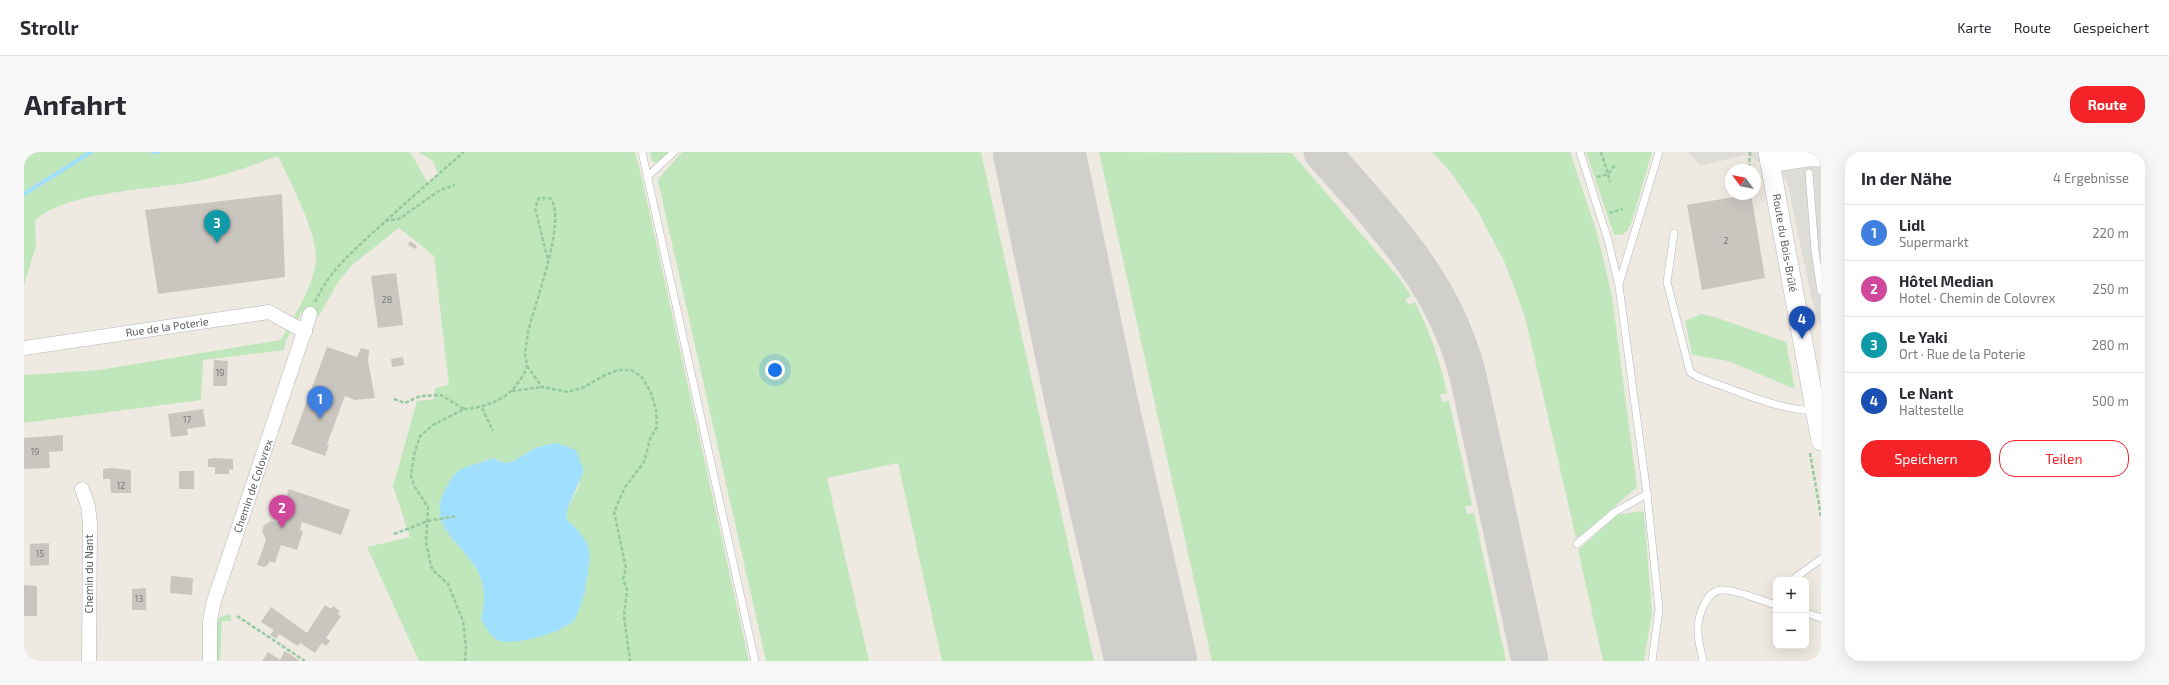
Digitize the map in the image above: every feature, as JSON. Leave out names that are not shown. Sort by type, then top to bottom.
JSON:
[{"type":"main road","points":[[1769,157],[1820,155]]},
{"type":"main road","name":"Route du Bois-Brûlé","points":[[1769,157],[1818,409],[1815,445]]},
{"type":"street","name":"Rue de la Poterie","points":[[24,348],[269,312],[305,332]]},
{"type":"street","name":"Chemin de Colovrex","points":[[210,661],[210,622],[213,604],[310,314]]},
{"type":"street","name":"Chemin du Nant","points":[[82,489],[88,506],[90,524],[89,661]]},
{"type":"lane","points":[[642,152],[755,661]]},
{"type":"lane","points":[[647,177],[674,152]]},
{"type":"lane","points":[[1580,152],[1601,214],[1619,286],[1647,494],[1659,609],[1652,661]]},
{"type":"lane","points":[[1619,286],[1659,152]]},
{"type":"lane","points":[[1809,174],[1815,251],[1821,291]]},
{"type":"lane","points":[[1674,233],[1668,282],[1690,372],[1700,378],[1803,411],[1818,409]]},
{"type":"lane","points":[[1577,544],[1615,512],[1647,494]]},
{"type":"lane","points":[[1796,577],[1821,559]]},
{"type":"lane","points":[[1703,661],[1698,627],[1704,605],[1712,595],[1719,590],[1728,591],[1773,604]]},
{"type":"lane","points":[[1809,614],[1821,618]]},
{"type":"path","points":[[310,314],[322,286],[334,270],[385,222],[464,152]]},
{"type":"path","points":[[1601,152],[1610,182]]},
{"type":"path","points":[[1749,164],[1750,152]]},
{"type":"path","points":[[1589,180],[1608,174],[1616,164]]},
{"type":"path","points":[[385,222],[399,219],[440,190],[455,185]]},
{"type":"path","points":[[542,387],[527,366],[526,342],[548,260],[554,228],[555,207],[550,198],[539,198],[535,208],[548,260]]},
{"type":"path","points":[[1601,214],[1623,209]]},
{"type":"path","points":[[512,391],[527,366]]},
{"type":"path","points":[[465,661],[466,635],[463,621],[448,584],[434,571],[431,566],[426,542],[428,507],[415,487],[411,476],[417,443],[420,436],[433,425],[451,418],[464,409],[482,408],[512,391],[542,387],[556,391],[574,391],[605,375],[625,370],[637,373],[642,377],[651,393],[656,410],[657,428],[650,439],[644,462],[625,487],[614,512],[626,568],[623,579],[627,597],[624,616],[630,661]]},
{"type":"path","points":[[394,399],[405,403],[420,396],[441,395],[464,409]]},
{"type":"path","points":[[482,408],[493,431]]},
{"type":"path","points":[[1815,445],[1821,516]]},
{"type":"path","points":[[394,534],[428,521],[457,516]]},
{"type":"path","points":[[237,616],[305,661]]},
{"type":"shaded area","points":[[1688,152],[1821,152],[1821,329],[1811,296],[1787,181],[1747,154],[1701,166]]},
{"type":"green space","points":[[24,152],[410,152],[428,183],[438,174],[433,161],[418,152],[635,152],[749,661],[419,661],[367,547],[410,537],[393,486],[417,401],[434,399],[435,388],[449,385],[434,256],[399,228],[352,265],[338,282],[319,316],[302,311],[286,340],[284,350],[203,360],[201,400],[24,423],[24,375],[99,370],[281,340],[309,287],[315,268],[316,256],[310,227],[278,156],[240,170],[212,178],[182,184],[114,192],[70,202],[51,210],[35,220],[36,246],[24,285]],"holes":[[[557,443],[580,484],[568,507],[566,519],[571,524],[481,619],[484,595],[481,578],[472,562],[443,525],[440,514],[440,503],[445,490],[453,477],[464,468],[494,458],[500,461],[511,462],[533,449]]]},
{"type":"green space","points":[[650,152],[668,152],[657,163],[652,161]]},
{"type":"green space","points":[[682,152],[981,152],[1094,661],[942,661],[898,463],[827,478],[869,661],[766,661],[658,181]]},
{"type":"green space","points":[[1099,152],[1292,153],[1399,278],[1411,296],[1405,300],[1409,305],[1415,302],[1430,336],[1441,370],[1447,393],[1440,395],[1442,402],[1449,401],[1472,505],[1465,507],[1467,514],[1474,513],[1506,661],[1212,661]]},
{"type":"green space","points":[[1432,152],[1570,152],[1597,233],[1612,296],[1637,487],[1582,535],[1576,538],[1525,317],[1505,263],[1477,210],[1452,174]]},
{"type":"green space","points":[[1586,152],[1652,152],[1632,221],[1628,230],[1622,235],[1614,235]]},
{"type":"green space","points":[[1701,314],[1715,317],[1786,342],[1795,389],[1728,361],[1692,355],[1685,321]]},
{"type":"green space","points":[[1641,511],[1644,513],[1652,612],[1644,661],[1603,661],[1578,550],[1617,515]]},
{"type":"green space","points":[[231,614],[231,621],[222,621],[220,661],[216,661],[217,618]]},
{"type":"water","points":[[557,443],[576,450],[584,471],[568,507],[566,519],[583,536],[588,545],[590,556],[583,597],[577,615],[569,625],[539,637],[527,640],[516,642],[500,641],[492,635],[481,619],[484,589],[481,578],[472,562],[443,525],[440,514],[440,503],[445,490],[455,474],[460,470],[494,458],[500,461],[511,462],[533,449]]},
{"type":"building","points":[[282,194],[285,277],[158,294],[145,210]]},
{"type":"building","points":[[1725,198],[1725,200],[1752,200],[1765,278],[1702,290],[1687,205]]},
{"type":"building","points":[[410,241],[417,246],[415,249],[408,245]]},
{"type":"building","points":[[396,273],[403,325],[378,328],[371,276]]},
{"type":"building","points":[[327,347],[357,357],[361,348],[369,350],[368,361],[375,398],[355,400],[345,396],[327,444],[329,445],[325,456],[291,444]]},
{"type":"building","points":[[403,357],[404,365],[392,367],[391,359]]},
{"type":"building","points":[[214,360],[228,361],[227,386],[213,386]]},
{"type":"building","points":[[203,409],[206,426],[187,429],[188,435],[171,437],[168,414]]},
{"type":"building","points":[[63,435],[63,451],[49,452],[50,468],[24,469],[24,438]]},
{"type":"building","points":[[208,459],[233,459],[233,470],[229,469],[229,474],[215,474],[215,467],[208,467]]},
{"type":"building","points":[[110,468],[131,470],[131,493],[111,493],[110,479],[103,479],[103,469]]},
{"type":"building","points":[[179,471],[194,471],[194,489],[179,489]]},
{"type":"building","points":[[289,489],[350,510],[341,535],[302,522],[300,530],[303,532],[297,550],[281,545],[275,563],[269,561],[268,565],[264,567],[257,565],[266,540],[262,531],[264,525],[271,521],[277,523]]},
{"type":"building","points":[[49,543],[49,565],[30,566],[30,544]]},
{"type":"building","points":[[171,576],[193,578],[192,595],[170,593]]},
{"type":"building","points":[[24,585],[37,586],[37,616],[24,616]]},
{"type":"building","points":[[146,588],[146,610],[132,610],[132,589]]},
{"type":"building","points":[[325,605],[331,609],[333,606],[340,611],[338,614],[341,616],[326,638],[330,641],[326,646],[322,643],[315,653],[300,643],[298,646],[279,634],[276,639],[270,635],[274,630],[261,622],[271,607],[307,633]]},
{"type":"building","points":[[285,651],[300,661],[262,661],[268,652],[280,660]]},
{"type":"waterway","points":[[24,194],[91,152]]},
{"type":"waterway","points":[[153,152],[158,152]]},
{"type":"taxiway","points":[[1322,152],[1390,229],[1410,255],[1428,282],[1444,311],[1457,342],[1468,376],[1530,661]]},
{"type":"runway","points":[[1039,152],[1093,409],[1151,661]]},
{"type":"place","name":"Le Yaki","points":[[217,243]]},
{"type":"place","name":"Le Nant","points":[[1802,339]]},
{"type":"place","name":"Lidl","points":[[320,419]]},
{"type":"place","name":"Hôtel Median","points":[[282,528]]}]
